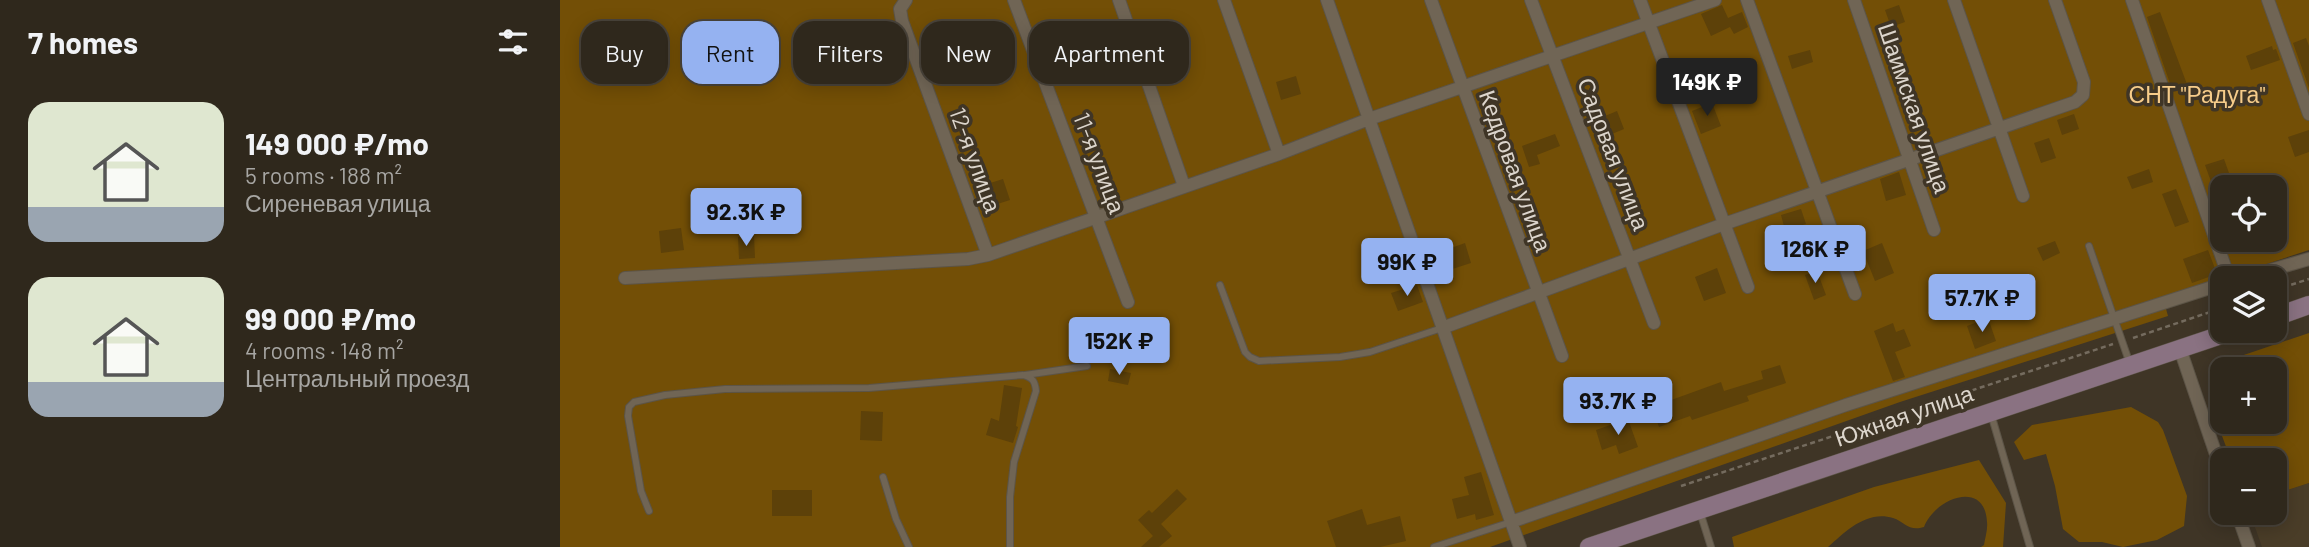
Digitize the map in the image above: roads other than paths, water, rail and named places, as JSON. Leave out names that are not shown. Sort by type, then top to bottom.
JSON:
[{"type":"main road","points":[[2287,313],[2309,305]]},
{"type":"main road","name":"Южная улица","points":[[1589,547],[2210,339]]},
{"type":"street","name":"12-я улица","points":[[906,0],[900,9],[902,21],[988,255]]},
{"type":"street","name":"11-я улица","points":[[1014,0],[1128,302]]},
{"type":"street","points":[[1119,0],[1184,186]]},
{"type":"street","points":[[1224,0],[1279,153]]},
{"type":"street","points":[[1327,0],[1520,547]]},
{"type":"street","name":"Кедровая улица","points":[[1431,0],[1562,356]]},
{"type":"street","name":"Садовая улица","points":[[1531,0],[1654,323]]},
{"type":"street","points":[[1640,0],[1748,287]]},
{"type":"street","points":[[625,278],[968,259],[988,255],[1715,0]]},
{"type":"street","points":[[1748,0],[1855,294]]},
{"type":"street","name":"Шаимская улица","points":[[1854,0],[1934,230]]},
{"type":"street","points":[[1954,0],[2023,196]]},
{"type":"street","points":[[1441,328],[1724,224],[2076,102],[2083,95],[2084,82],[2056,0]]},
{"type":"street","points":[[2132,0],[2225,266]]},
{"type":"street","points":[[2268,0],[2309,114]]},
{"type":"street","points":[[2285,266],[2309,259]]},
{"type":"street","points":[[1511,522],[1846,405],[2210,288]]},
{"type":"street","points":[[2180,349],[2214,448]]},
{"type":"street","points":[[2241,525],[2249,547]]},
{"type":"lane","points":[[2089,246],[2131,366]]},
{"type":"lane","points":[[1220,285],[1245,352],[1259,361],[1350,355],[1409,341],[1441,328]]},
{"type":"lane","points":[[649,510],[641,491],[628,416],[629,407],[634,401],[725,389],[869,388],[1023,375],[1087,366]]},
{"type":"lane","points":[[1010,547],[1010,497],[1014,462],[1036,391],[1031,377],[1023,375]]},
{"type":"lane","points":[[1990,412],[2030,547]]},
{"type":"lane","points":[[883,477],[896,519],[909,547]]},
{"type":"lane","points":[[1699,510],[1711,547]]},
{"type":"lane","points":[[1434,547],[1511,522]]},
{"type":"park label","name":"СНТ \"Радуга\"","points":[[2197,95]]}]
